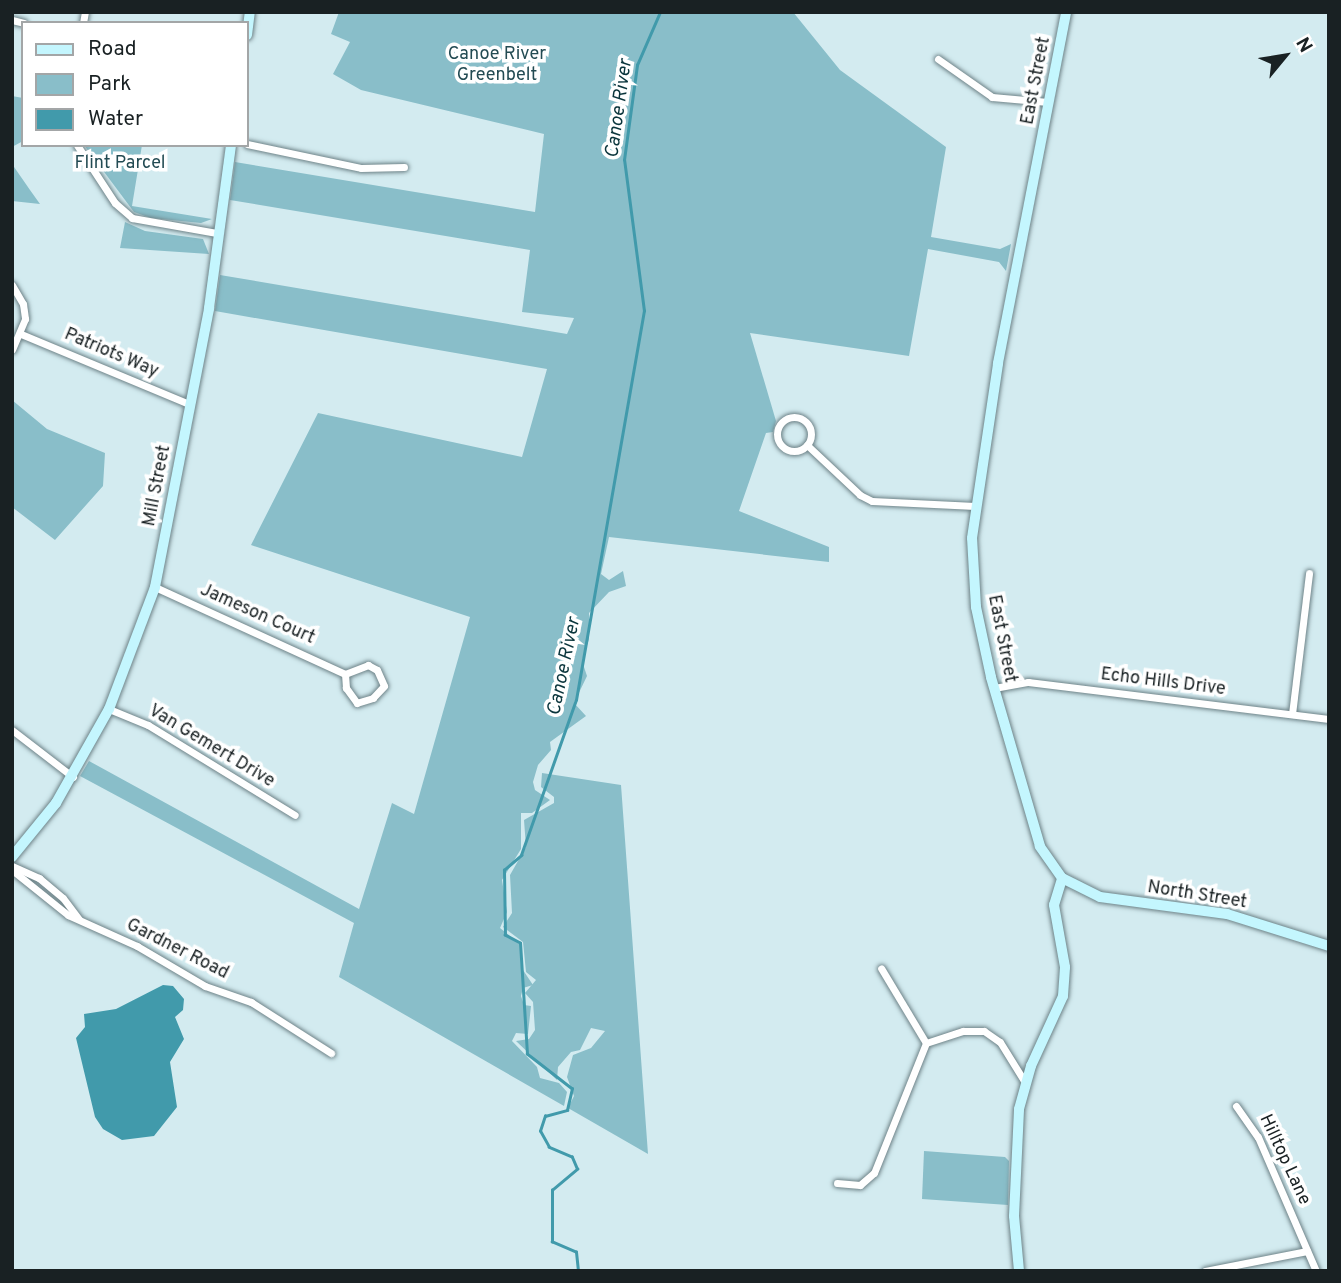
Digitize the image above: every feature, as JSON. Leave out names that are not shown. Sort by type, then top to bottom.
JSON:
[{"type":"street","name":"East Street","points":[[1062,878],[1040,846],[994,688],[976,607],[972,556],[975,506],[1066,12]]},
{"type":"street","points":[[938,59],[992,97],[1048,102]]},
{"type":"street","points":[[248,144],[361,168],[404,167]]},
{"type":"street","points":[[78,147],[115,203],[132,218],[218,233]]},
{"type":"street","name":"Mill Street","points":[[12,857],[50,811],[73,777],[109,709],[155,587],[189,404],[231,147]]},
{"type":"street","points":[[12,285],[24,311],[21,334],[12,349]]},
{"type":"street","name":"Patriots Way","points":[[21,334],[189,404]]},
{"type":"street","points":[[798,417],[807,423],[811,434],[807,445],[798,450],[783,446],[778,437],[782,422],[798,417]]},
{"type":"street","points":[[807,445],[860,495],[872,501],[975,506]]},
{"type":"street","points":[[1292,714],[1309,573]]},
{"type":"street","name":"Jameson Court","points":[[155,587],[345,674]]},
{"type":"street","points":[[368,665],[377,670],[384,686],[373,698],[357,703],[346,688],[345,674],[368,665]]},
{"type":"street","name":"Echo Hills Drive","points":[[994,688],[1028,682],[1329,719]]},
{"type":"street","name":"Van Gemert Drive","points":[[109,709],[148,725],[295,815]]},
{"type":"street","points":[[12,730],[73,777]]},
{"type":"street","points":[[12,868],[39,878],[63,898],[80,920]]},
{"type":"street","name":"Gardner Road","points":[[12,868],[39,894],[80,920],[137,946],[205,986],[251,1002],[331,1053]]},
{"type":"street","points":[[1019,1271],[1016,1172],[1019,1109],[1026,1084],[1063,996],[1065,967],[1054,905],[1062,878]]},
{"type":"street","name":"North Street","points":[[1062,878],[1100,897],[1227,914],[1329,946]]},
{"type":"street","points":[[881,968],[926,1043]]},
{"type":"street","points":[[926,1043],[963,1031],[985,1031],[1000,1042],[1026,1084]]},
{"type":"street","points":[[837,1183],[860,1185],[874,1173],[926,1043]]},
{"type":"street","name":"Hilltop Lane","points":[[1236,1106],[1258,1137],[1316,1271]]},
{"type":"street","points":[[1205,1271],[1307,1251]]},
{"type":"green space","name":"Canoe River Greenbelt","points":[[339,12],[793,12],[840,70],[946,147],[931,237],[1000,249],[1011,244],[1006,271],[999,262],[928,249],[909,356],[750,333],[776,421],[773,432],[766,433],[739,511],[829,547],[829,562],[609,537],[601,574],[609,580],[623,571],[626,586],[609,592],[589,613],[589,639],[582,661],[587,676],[574,703],[586,716],[550,742],[551,750],[538,765],[533,782],[535,790],[550,800],[532,813],[521,813],[521,849],[502,880],[507,912],[500,928],[520,944],[521,967],[533,985],[523,988],[521,996],[524,1005],[531,1006],[528,1034],[516,1033],[512,1041],[537,1067],[540,1078],[559,1083],[567,1092],[564,1106],[339,977],[354,923],[80,776],[89,761],[359,909],[392,803],[414,814],[470,617],[251,545],[318,413],[522,457],[547,369],[215,311],[220,275],[567,334],[574,318],[522,312],[530,250],[230,200],[235,162],[535,212],[544,134],[361,90],[333,74],[350,42],[331,34]]},
{"type":"green space","points":[[12,96],[21,98],[21,142],[12,147]]},
{"type":"green space","name":"Flint Parcel","points":[[85,147],[142,147],[132,206],[212,219],[201,223],[151,218],[134,212]]},
{"type":"green space","points":[[12,164],[30,190],[40,204],[12,201]]},
{"type":"green space","name":"Flint Parcel","points":[[125,222],[145,231],[203,239],[209,254],[120,248]]},
{"type":"green space","points":[[12,400],[47,429],[105,453],[103,486],[55,540],[12,507]]},
{"type":"green space","points":[[542,773],[621,785],[648,1154],[568,1108],[574,1096],[567,1077],[573,1055],[591,1048],[605,1031],[591,1028],[580,1050],[571,1052],[558,1067],[557,1080],[516,1041],[529,1039],[535,1030],[533,1002],[525,993],[536,980],[526,972],[523,942],[503,927],[512,913],[510,875],[526,847],[524,820],[554,803],[554,797],[541,787]]},
{"type":"green space","points":[[924,1151],[1005,1157],[1009,1161],[1008,1205],[922,1199]]},
{"type":"water","points":[[163,985],[173,986],[184,999],[183,1010],[175,1017],[184,1039],[170,1062],[177,1107],[154,1136],[122,1140],[103,1129],[95,1117],[76,1038],[85,1027],[84,1014],[116,1009]]},
{"type":"waterway","name":"Canoe River","points":[[578,1271],[576,1252],[552,1242],[552,1190],[577,1169],[572,1157],[549,1147],[540,1131],[545,1116],[567,1110],[572,1089],[527,1054],[520,943],[505,935],[504,870],[521,855],[576,700],[644,311],[624,160],[637,65],[660,12]]}]
